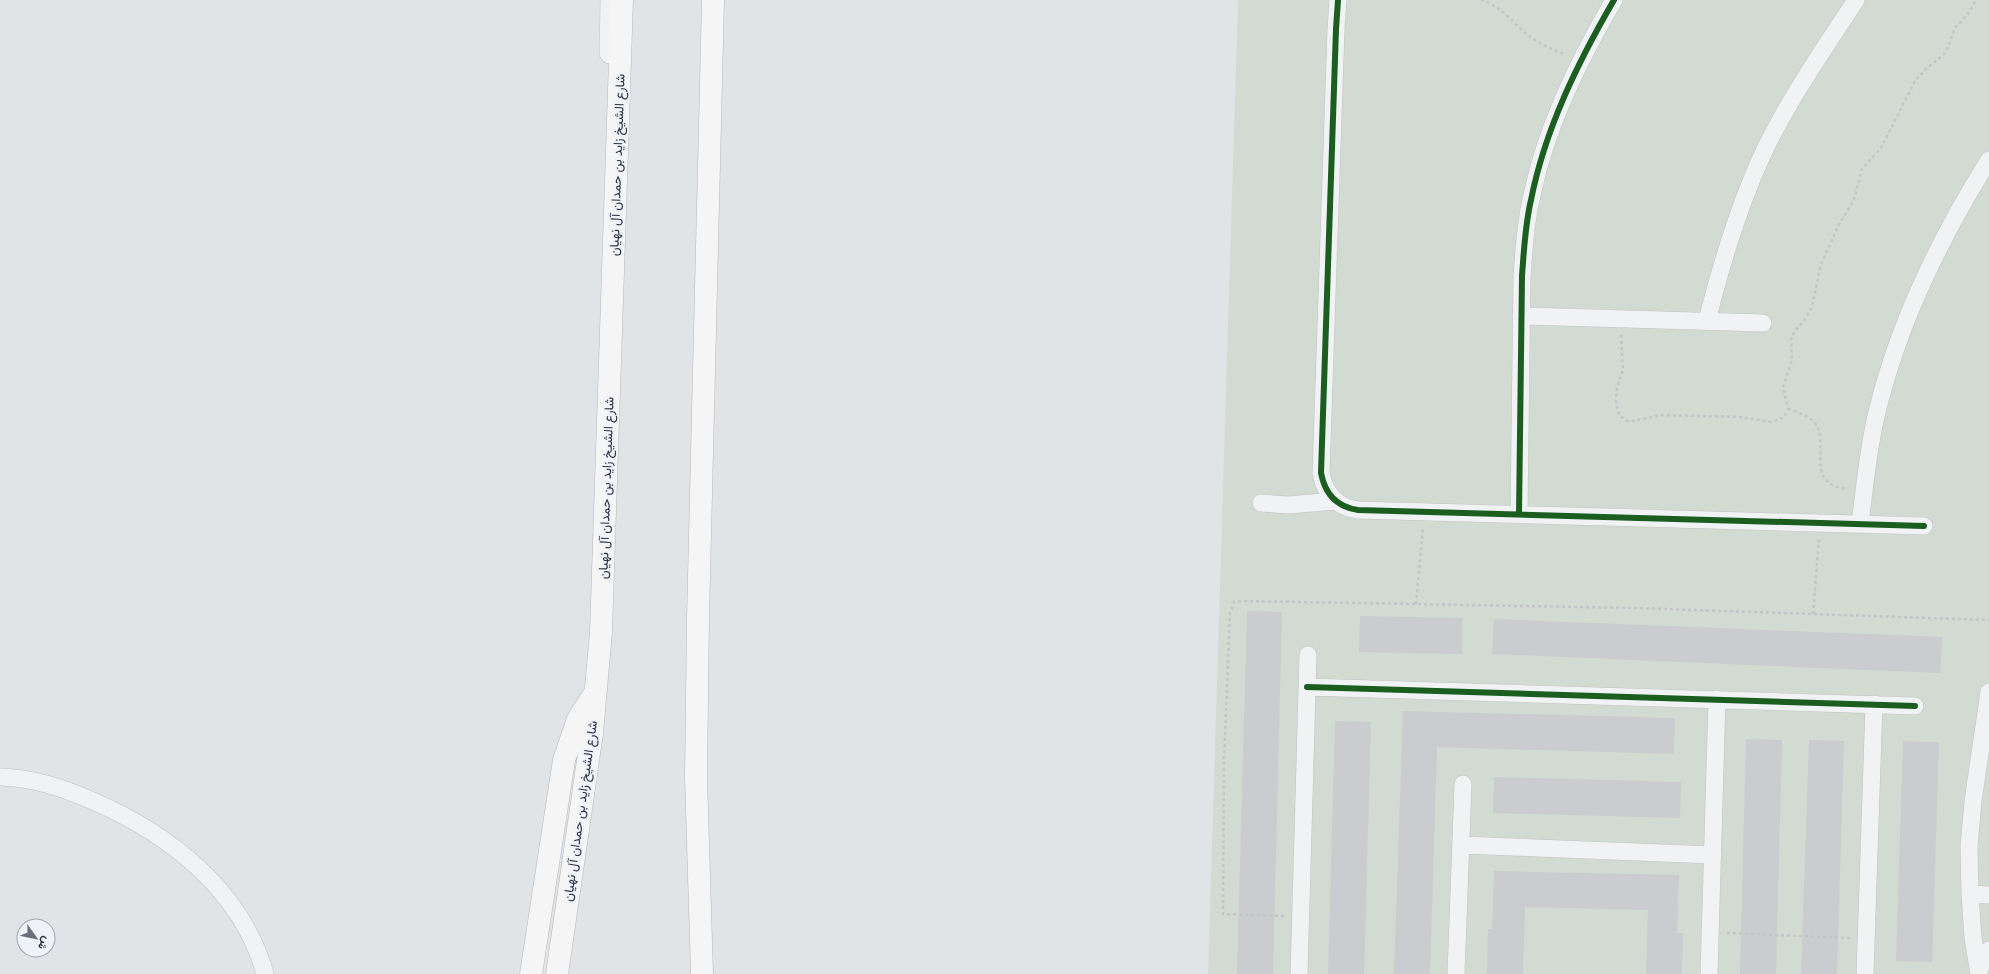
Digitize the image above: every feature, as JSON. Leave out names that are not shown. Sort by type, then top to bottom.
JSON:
[{"type":"highway","name":"شارع الشيخ زايد بن حمدان آل نهيان","points":[[557,974],[579,826],[601,632],[622,0]]},
{"type":"highway","points":[[702,974],[696,777],[698,618],[713,0]]},
{"type":"highway","points":[[531,974],[564,760],[578,719],[595,694]]},
{"type":"street","points":[[611,0],[606,236],[613,285]]},
{"type":"street","points":[[1338,0],[1335,37],[1321,473],[1325,489],[1336,501],[1346,507],[1358,510],[1924,526]]},
{"type":"street","points":[[1519,514],[1521,316],[1524,238],[1530,200],[1552,127],[1582,58],[1614,0]]},
{"type":"street","points":[[1707,321],[1722,262],[1767,146],[1813,65],[1856,0]]},
{"type":"street","points":[[1860,523],[1877,413],[1889,368],[1902,331],[1933,259],[1951,224],[1989,160]]},
{"type":"street","points":[[1521,316],[1763,323]]},
{"type":"street","points":[[1261,503],[1300,505],[1336,501]]},
{"type":"street","points":[[1299,974],[1308,655]]},
{"type":"street","points":[[1307,687],[1916,706]]},
{"type":"street","points":[[1709,974],[1717,699]]},
{"type":"street","points":[[1979,972],[1974,944],[1970,894],[1969,846],[1981,802],[1989,700]]},
{"type":"street","points":[[1865,974],[1874,704]]},
{"type":"street","points":[[0,777],[28,779],[65,789],[124,815],[149,829],[172,846],[208,878],[236,911],[256,949],[265,974]]},
{"type":"street","points":[[1456,974],[1464,784]]},
{"type":"street","points":[[1461,845],[1713,855]]},
{"type":"street","points":[[1970,894],[1989,895]]},
{"type":"street","points":[[1979,972],[1989,950]]},
{"type":"path","points":[[1481,0],[1505,12],[1536,41],[1562,53],[1582,58]]},
{"type":"path","points":[[1623,319],[1621,344],[1623,370],[1617,387],[1616,398],[1617,411],[1623,418],[1633,421],[1662,415],[1740,417],[1772,422],[1784,417],[1788,409],[1783,387],[1792,360],[1791,340],[1794,332],[1812,307],[1821,264],[1838,226],[1854,200],[1862,169],[1881,148],[1914,81],[1944,54],[1955,28],[1968,14],[1976,0]]},
{"type":"path","points":[[1788,409],[1809,418],[1818,429],[1821,443],[1819,460],[1821,470],[1826,478],[1834,485],[1864,491]]},
{"type":"path","points":[[1416,605],[1425,511]]},
{"type":"path","points":[[1813,614],[1820,522]]},
{"type":"path","points":[[1301,916],[1222,914],[1224,761],[1230,613],[1234,602],[1626,608],[1989,620]]},
{"type":"path","points":[[1710,933],[1866,939]]},
{"type":"shaded area","points":[[1238,0],[1989,0],[1989,974],[1208,974]]},
{"type":"building","points":[[1247,611],[1282,612],[1273,974],[1237,974]]},
{"type":"building","points":[[1360,616],[1462,618],[1462,654],[1359,652]]},
{"type":"building","points":[[1494,619],[1942,637],[1940,673],[1492,654]]},
{"type":"building","points":[[1403,711],[1675,718],[1674,754],[1437,747],[1430,974],[1394,974]]},
{"type":"building","points":[[1335,721],[1371,722],[1364,974],[1328,974]]},
{"type":"building","points":[[1746,739],[1782,740],[1776,974],[1740,974]]},
{"type":"building","points":[[1809,740],[1844,741],[1837,974],[1801,974]]},
{"type":"building","points":[[1903,741],[1939,742],[1932,962],[1896,961]]},
{"type":"building","points":[[1494,777],[1681,782],[1680,818],[1493,813]]},
{"type":"building","points":[[1494,871],[1679,875],[1677,933],[1683,933],[1682,974],[1646,974],[1648,910],[1525,907],[1523,974],[1487,974],[1488,929],[1492,929]]},
{"type":"cycle path","points":[[1338,0],[1321,473],[1329,493],[1338,503],[1358,510],[1924,526]]},
{"type":"cycle path","points":[[1519,514],[1522,276],[1527,219],[1537,174],[1554,122],[1564,97],[1588,47],[1614,0]]},
{"type":"cycle path","points":[[1307,687],[1915,706]]}]
